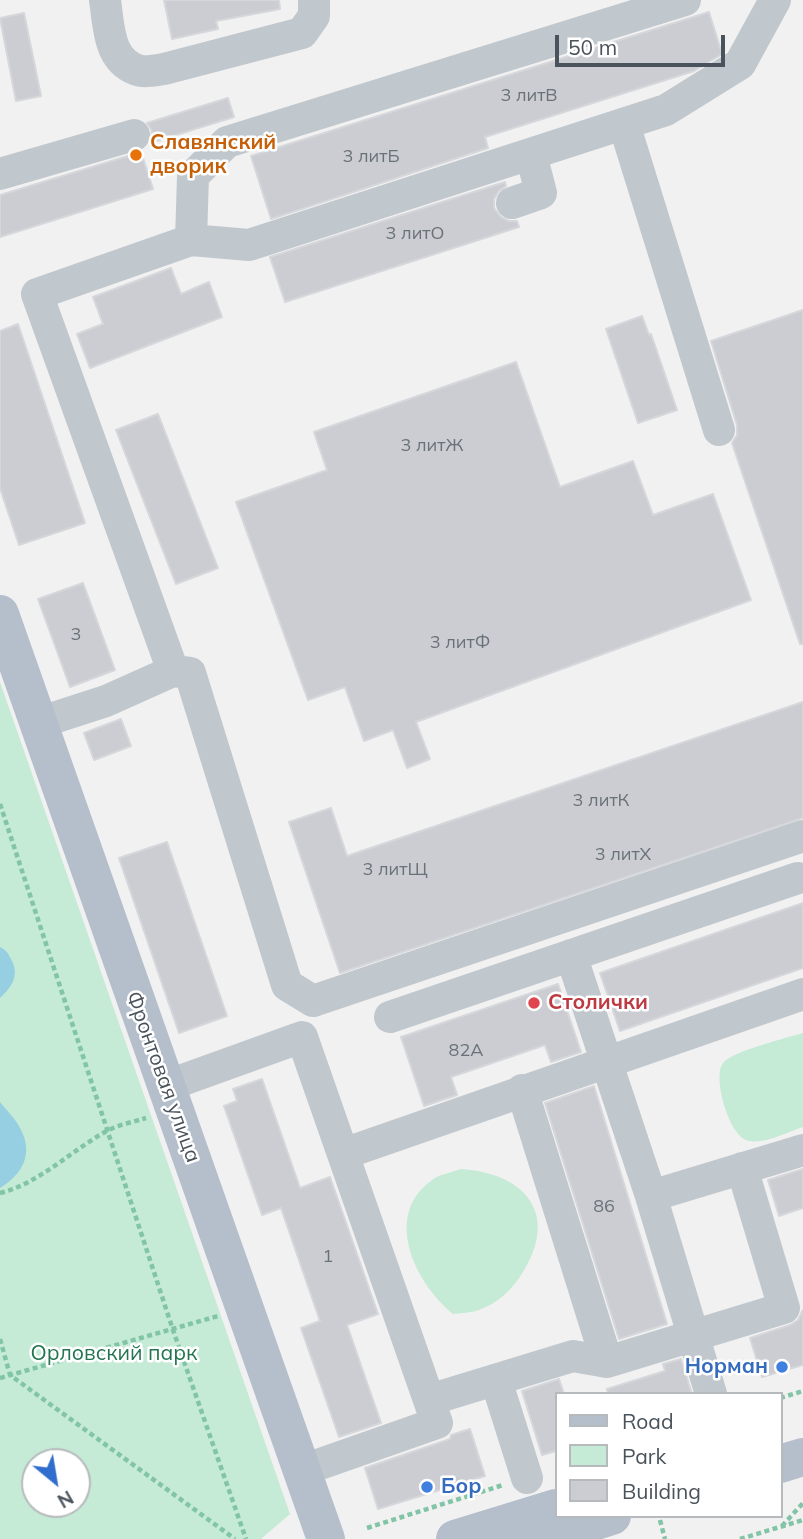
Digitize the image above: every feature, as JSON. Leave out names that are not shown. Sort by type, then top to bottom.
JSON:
[{"type":"main road","name":"Фронтовая улица","points":[[0,614],[326,1539]]},
{"type":"main road","points":[[782,1439],[803,1433]]},
{"type":"main road","points":[[782,1463],[803,1457]]},
{"type":"main road","points":[[455,1539],[554,1509]]},
{"type":"main road","points":[[539,1539],[606,1518]]},
{"type":"lane","points":[[105,0],[111,43],[122,61],[142,71],[164,69],[302,33],[314,16],[314,0]]},
{"type":"lane","points":[[191,240],[193,176],[227,142],[685,0]]},
{"type":"lane","points":[[173,671],[37,294],[191,240],[249,244],[666,110],[740,64],[775,0]]},
{"type":"lane","points":[[624,124],[719,430]]},
{"type":"lane","points":[[0,174],[134,135]]},
{"type":"lane","points":[[512,203],[541,193],[531,154]]},
{"type":"lane","points":[[37,723],[106,701],[173,671],[190,673],[287,985],[313,1001],[803,836]]},
{"type":"lane","points":[[390,1017],[798,878]]},
{"type":"lane","points":[[571,955],[710,1392]]},
{"type":"lane","points":[[343,1154],[803,994]]},
{"type":"lane","points":[[170,1097],[302,1037],[438,1423],[303,1470]]},
{"type":"lane","points":[[522,1090],[607,1362]]},
{"type":"lane","points":[[650,1196],[803,1150]]},
{"type":"lane","points":[[429,1400],[573,1356],[607,1362],[784,1308],[742,1168]]},
{"type":"lane","points":[[496,1380],[527,1478]]},
{"type":"path","points":[[0,804],[173,1329],[246,1539]]},
{"type":"path","points":[[0,1193],[11,1191],[107,1131],[170,1097]]},
{"type":"path","points":[[0,1378],[245,1308]]},
{"type":"path","points":[[0,1339],[10,1376],[235,1539]]},
{"type":"path","points":[[782,1397],[803,1391]]},
{"type":"path","points":[[367,1528],[527,1478]]},
{"type":"path","points":[[782,1527],[803,1503]]},
{"type":"path","points":[[660,1520],[665,1539]]},
{"type":"path","points":[[740,1539],[803,1520]]},
{"type":"path","points":[[758,1539],[763,1532]]},
{"type":"green space","name":"Орловский парк","points":[[0,682],[290,1514],[261,1539],[0,1539]]},
{"type":"green space","points":[[803,1033],[803,1127],[767,1140],[746,1140],[734,1127],[724,1105],[720,1080],[723,1063],[737,1054]]},
{"type":"green space","points":[[461,1169],[502,1178],[518,1188],[530,1200],[536,1215],[538,1232],[534,1251],[509,1290],[486,1307],[473,1312],[453,1314],[426,1284],[416,1266],[409,1247],[407,1228],[410,1210],[419,1193],[435,1178]]},
{"type":"water","points":[[0,947],[9,955],[15,975],[8,990],[0,998]]},
{"type":"water","points":[[0,1102],[18,1124],[24,1137],[26,1154],[15,1176],[0,1188]]},
{"type":"building","points":[[164,0],[279,0],[280,9],[216,21],[218,29],[172,39]]},
{"type":"building","points":[[709,12],[722,54],[694,71],[485,137],[488,148],[271,219],[251,156]]},
{"type":"building","points":[[24,13],[41,96],[16,101],[0,18]]},
{"type":"building","points":[[228,98],[234,117],[150,143],[152,131],[147,123]]},
{"type":"building","points":[[141,152],[153,189],[0,237],[0,195]]},
{"type":"building","points":[[505,182],[506,186],[494,199],[494,208],[501,217],[517,221],[519,227],[285,302],[270,257]]},
{"type":"building","points":[[171,268],[181,294],[209,282],[222,317],[90,368],[77,334],[103,324],[93,297]]},
{"type":"building","points":[[803,310],[803,644],[800,644],[732,443],[737,435],[737,425],[711,341]]},
{"type":"building","points":[[642,316],[649,335],[651,334],[677,410],[638,423],[606,329]]},
{"type":"building","points":[[18,324],[85,523],[19,545],[0,488],[0,331]]},
{"type":"building","points":[[516,362],[560,487],[633,461],[653,515],[713,494],[751,600],[416,722],[430,759],[407,768],[393,730],[364,741],[345,687],[308,700],[236,502],[327,470],[314,432]]},
{"type":"building","points":[[158,414],[218,568],[176,584],[116,430]]},
{"type":"building","points":[[83,583],[115,670],[70,687],[38,599]]},
{"type":"building","points":[[803,702],[803,818],[340,973],[289,822],[331,808],[347,856]]},
{"type":"building","points":[[121,719],[131,746],[94,760],[84,733]]},
{"type":"building","points":[[167,842],[227,1016],[179,1033],[119,858]]},
{"type":"building","points":[[803,903],[803,968],[620,1031],[600,973]]},
{"type":"building","points":[[558,984],[581,1052],[551,1062],[545,1045],[451,1077],[457,1095],[424,1106],[401,1037]]},
{"type":"building","points":[[262,1079],[300,1188],[330,1177],[378,1314],[347,1325],[381,1423],[339,1437],[301,1328],[320,1321],[281,1208],[262,1215],[224,1106],[237,1101],[233,1089]]},
{"type":"building","points":[[594,1086],[667,1324],[619,1339],[545,1103]]},
{"type":"building","points":[[803,1169],[803,1208],[779,1216],[768,1180]]},
{"type":"building","points":[[803,1310],[803,1365],[762,1377],[750,1338],[790,1325],[798,1320]]},
{"type":"building","points":[[681,1359],[691,1392],[608,1392],[607,1389],[665,1371],[663,1364]]},
{"type":"building","points":[[559,1379],[563,1392],[554,1392],[554,1452],[542,1455],[522,1391]]},
{"type":"building","points":[[470,1429],[485,1476],[378,1509],[365,1468],[450,1439],[451,1435]]},
{"type":"place","name":"Славянский дворик","points":[[136,155]]},
{"type":"place","name":"Столички","points":[[534,1003]]},
{"type":"place","name":"Норман","points":[[782,1367]]},
{"type":"place","name":"Бор","points":[[427,1487]]}]
